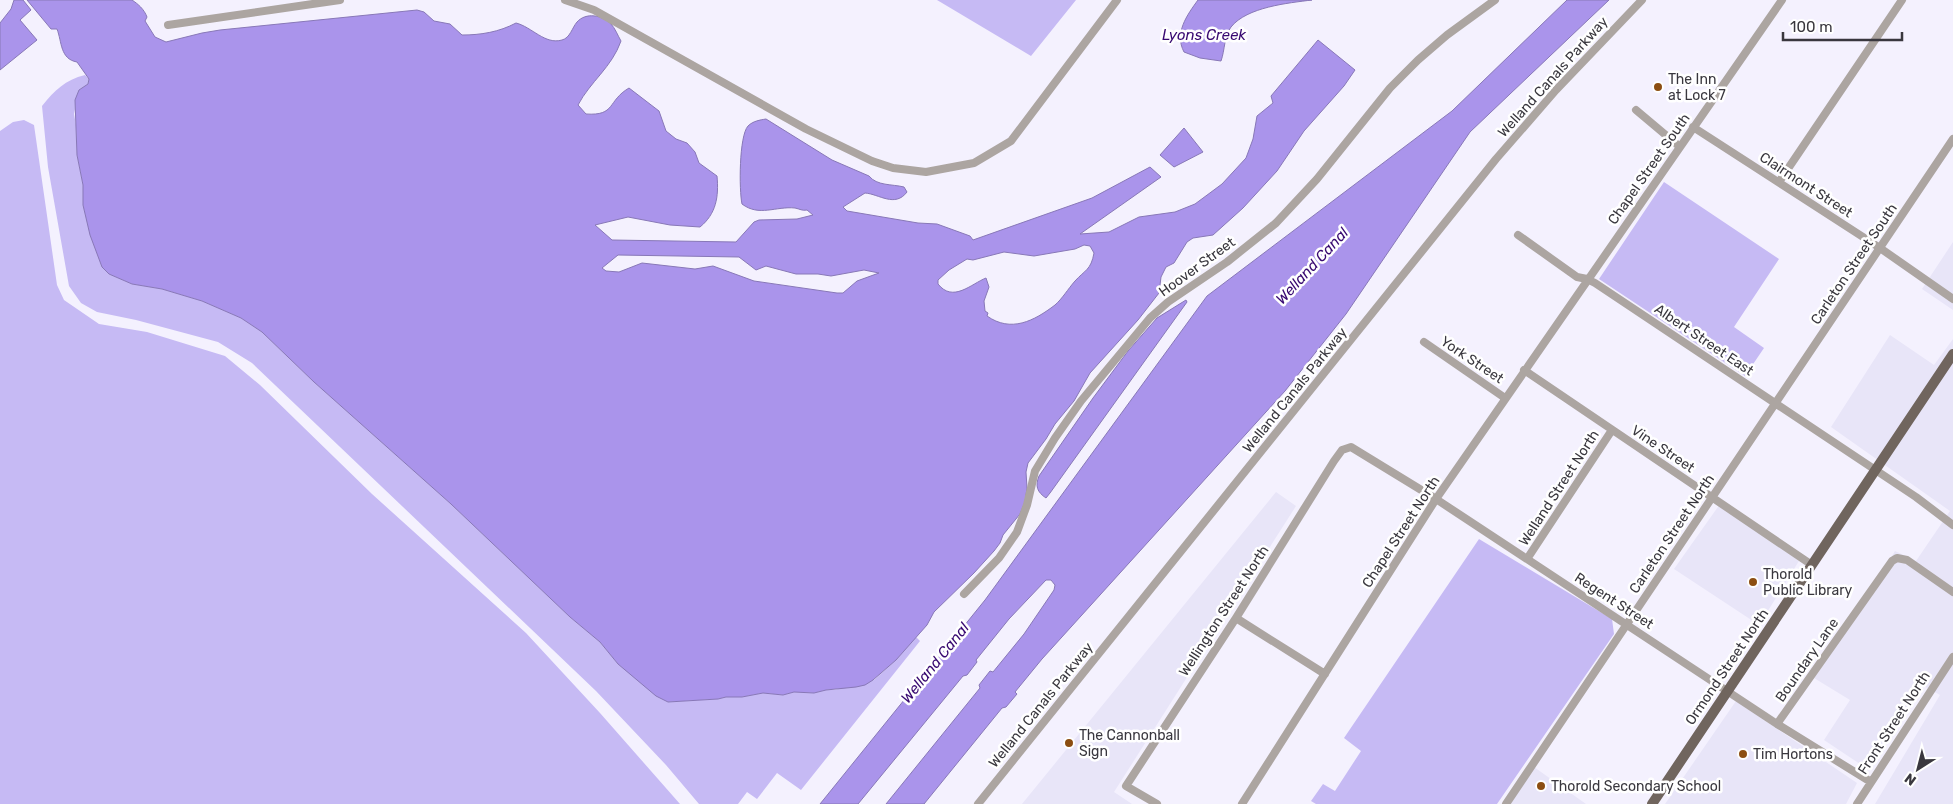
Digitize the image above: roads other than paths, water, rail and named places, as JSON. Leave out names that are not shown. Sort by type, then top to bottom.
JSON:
[{"type":"main road","name":"Ormond Street North","points":[[1652,804],[1953,354]]},
{"type":"street","points":[[168,25],[340,0]]},
{"type":"street","points":[[565,0],[594,10],[806,129],[872,162],[893,168],[926,172],[974,163],[1010,141],[1117,0]]},
{"type":"street","name":"Hoover Street","points":[[964,594],[998,558],[1017,532],[1027,505],[1035,471],[1055,438],[1081,401],[1150,318],[1168,302],[1227,262],[1276,223],[1317,179],[1390,88],[1447,35],[1495,0]]},
{"type":"street","name":"Welland Canals Parkway","points":[[978,804],[1496,159],[1556,90],[1642,0]]},
{"type":"street","name":"Chapel Street South","points":[[1587,279],[1782,0]]},
{"type":"street","points":[[1779,182],[1902,0]]},
{"type":"street","points":[[1636,110],[1680,146]]},
{"type":"street","name":"Clairmont Street","points":[[1694,127],[1880,248],[1953,298]]},
{"type":"street","name":"Carleton Street South","points":[[1775,403],[1953,139]]},
{"type":"street","name":"Albert Street East","points":[[1518,235],[1577,277],[1587,279],[1646,316],[1916,497],[1953,525]]},
{"type":"street","name":"Chapel Street North","points":[[1242,804],[1436,499],[1587,279]]},
{"type":"street","name":"York Street","points":[[1424,342],[1505,398]]},
{"type":"street","name":"Vine Street","points":[[1524,370],[1812,565]]},
{"type":"street","name":"Carleton Street North","points":[[1506,804],[1775,403]]},
{"type":"street","name":"Welland Street North","points":[[1527,559],[1612,430]]},
{"type":"street","name":"Regent Street","points":[[1342,450],[1351,447],[1357,449],[1777,724],[1871,782]]},
{"type":"street","name":"Wellington Street North","points":[[1157,804],[1126,786],[1236,618],[1342,450]]},
{"type":"street","name":"Boundary Lane","points":[[1777,724],[1892,560],[1896,558],[1907,560],[1953,592]]},
{"type":"street","points":[[1236,618],[1324,674]]},
{"type":"street","name":"Front Street North","points":[[1857,804],[1953,657]]},
{"type":"water","points":[[14,0],[23,0],[31,10],[20,20],[37,40],[0,70],[0,23],[11,9]]},
{"type":"water","points":[[27,0],[132,0],[144,12],[147,17],[145,21],[155,37],[166,42],[220,30],[417,10],[424,12],[434,21],[450,24],[462,35],[490,32],[516,23],[544,38],[556,41],[565,39],[577,22],[585,17],[603,18],[611,24],[621,41],[607,67],[578,105],[586,114],[602,113],[629,88],[659,111],[666,131],[676,139],[687,143],[695,152],[699,163],[717,176],[718,184],[717,198],[713,211],[700,227],[670,225],[628,217],[595,225],[612,240],[736,242],[754,222],[759,220],[797,219],[813,215],[807,210],[795,208],[755,210],[742,204],[740,164],[745,132],[752,123],[766,119],[832,160],[869,176],[876,182],[904,187],[907,192],[902,197],[892,200],[865,193],[843,207],[847,211],[918,223],[937,224],[970,236],[973,240],[1092,198],[1150,167],[1161,177],[1080,234],[1109,232],[1139,217],[1175,212],[1195,204],[1222,184],[1246,158],[1253,139],[1257,116],[1273,103],[1271,96],[1318,40],[1355,70],[1344,86],[1304,131],[1277,171],[1243,208],[1213,235],[1193,238],[1187,242],[1174,263],[1166,267],[1161,277],[1159,293],[1138,320],[1090,373],[1074,401],[1055,424],[1028,463],[1025,502],[1020,514],[1003,535],[994,551],[934,612],[927,625],[896,660],[873,680],[865,685],[856,687],[814,693],[794,692],[783,695],[763,693],[742,697],[668,702],[656,696],[618,664],[600,642],[570,617],[451,504],[314,382],[262,332],[241,318],[202,301],[162,289],[132,284],[109,274],[102,267],[90,235],[83,205],[83,185],[77,155],[75,100],[79,90],[88,84],[89,79],[77,62],[71,60],[65,54],[57,29],[51,29]],"holes":[[[1084,245],[1090,246],[1094,253],[1087,269],[1055,305],[1039,316],[1022,323],[1005,324],[987,316],[988,313],[985,311],[984,301],[989,287],[986,278],[956,292],[950,292],[938,284],[938,280],[949,270],[967,259],[973,260],[1004,252],[1034,256],[1075,249]],[[618,255],[739,257],[756,270],[766,266],[796,274],[831,276],[864,270],[879,273],[857,281],[843,293],[837,293],[754,281],[713,266],[695,269],[642,263],[619,272],[606,271],[602,268]]]},
{"type":"water","name":"Lyons Creek","points":[[1198,0],[1312,0],[1268,7],[1257,10],[1238,20],[1231,27],[1227,35],[1221,61],[1200,58],[1184,52],[1181,45],[1180,38],[1183,24]]},
{"type":"water","name":"Welland Canal","points":[[1567,0],[1609,0],[1470,132],[1346,314],[1285,391],[1042,659],[1015,692],[1017,694],[1006,707],[1002,708],[924,804],[886,804],[980,688],[979,685],[990,671],[993,672],[1024,634],[1054,590],[1055,585],[1051,580],[1046,580],[1009,619],[976,660],[977,662],[967,675],[963,676],[858,804],[820,804],[985,600],[1207,296],[1452,111]]},
{"type":"water","points":[[1184,128],[1203,152],[1174,167],[1160,155]]},
{"type":"water","points":[[1186,300],[1187,302],[1046,498],[1038,489],[1039,476],[1093,398],[1128,351],[1157,318]]},
{"type":"place","name":"The Inn at Lock 7","points":[[1658,87]]},
{"type":"place","name":"Thorold Public Library","points":[[1753,582]]},
{"type":"place","name":"The Cannonball Sign","points":[[1069,743]]},
{"type":"place","name":"Tim Hortons","points":[[1743,754]]},
{"type":"place","name":"Thorold Secondary School","points":[[1541,786]]}]
